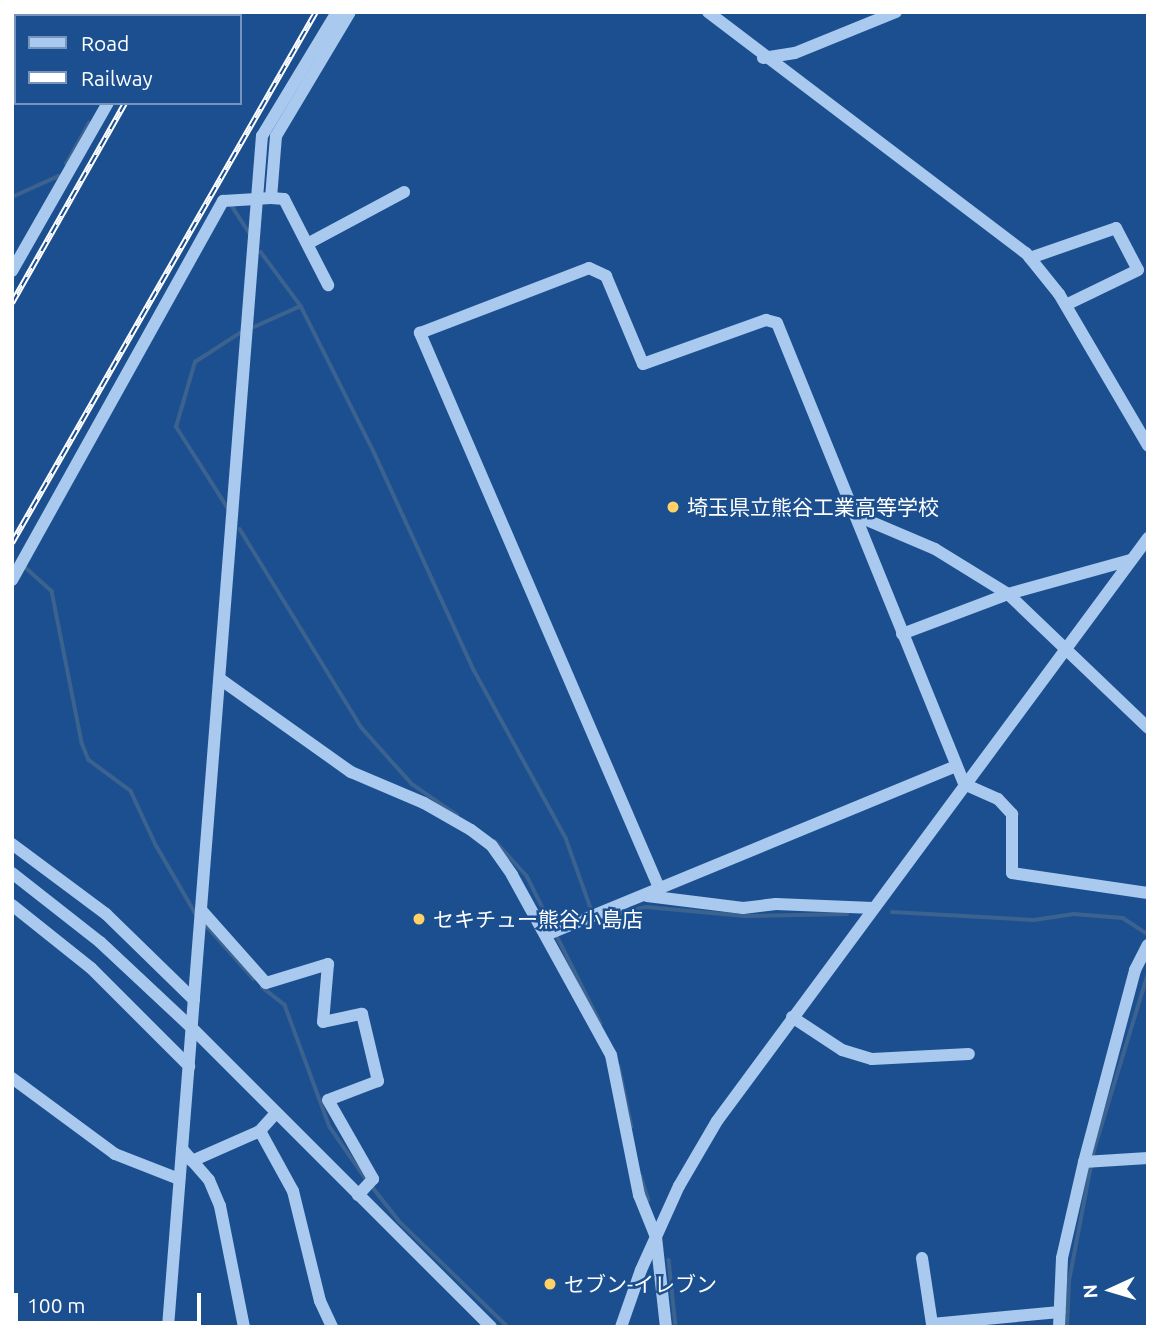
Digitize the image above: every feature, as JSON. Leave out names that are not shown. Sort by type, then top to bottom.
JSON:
[{"type":"street","points":[[265,197],[262,136],[337,12]]},
{"type":"street","points":[[167,1327],[220,679],[265,197],[276,136],[350,12]]},
{"type":"street","points":[[708,12],[763,58],[1030,258],[1066,305],[1148,446]]},
{"type":"street","points":[[763,58],[795,53],[896,12]]},
{"type":"street","points":[[12,271],[107,105]]},
{"type":"street","points":[[309,243],[404,192]]},
{"type":"street","points":[[12,580],[223,201],[265,197],[284,199],[309,243],[328,285]]},
{"type":"street","points":[[1030,258],[1116,228],[1138,270],[1066,305]]},
{"type":"street","points":[[660,890],[420,333],[589,268],[606,276],[643,364],[766,320],[777,323],[964,784],[998,799],[1012,814],[1012,873],[1148,893]]},
{"type":"street","points":[[855,515],[935,549],[1008,594],[1148,728]]},
{"type":"street","points":[[621,1327],[656,1237],[695,1155],[792,1017],[1063,648],[1148,538]]},
{"type":"street","points":[[902,634],[1008,594],[1131,560]]},
{"type":"street","points":[[220,679],[351,772],[424,803],[492,846],[546,934],[611,1055],[639,1195],[656,1237],[666,1327]]},
{"type":"street","points":[[546,934],[646,896],[956,766]]},
{"type":"street","points":[[12,844],[106,914],[194,1000]]},
{"type":"street","points":[[12,873],[90,934],[192,1028],[361,1192],[491,1327]]},
{"type":"street","points":[[646,896],[743,908],[776,904],[873,908]]},
{"type":"street","points":[[12,905],[91,968],[189,1066]]},
{"type":"street","points":[[202,912],[266,983],[328,964],[323,1022],[362,1014],[379,1082],[328,1100],[343,1133],[373,1178],[361,1192]]},
{"type":"street","points":[[1059,1327],[1062,1258],[1084,1162],[1148,945]]},
{"type":"street","points":[[792,1017],[842,1051],[872,1059],[969,1054]]},
{"type":"street","points":[[12,1078],[116,1154],[179,1179]]},
{"type":"street","points":[[192,1161],[260,1130],[276,1112]]},
{"type":"street","points":[[260,1130],[293,1191],[320,1301],[332,1327]]},
{"type":"street","points":[[182,1149],[209,1180],[220,1206],[244,1327]]},
{"type":"street","points":[[1084,1162],[1148,1158]]},
{"type":"street","points":[[922,1258],[932,1324],[1059,1312]]},
{"type":"waterway","points":[[66,164],[89,123],[92,125]]},
{"type":"waterway","points":[[12,197],[59,176]]},
{"type":"waterway","points":[[232,206],[250,234]]},
{"type":"waterway","points":[[261,252],[301,306],[375,454],[474,670],[566,838],[592,911]]},
{"type":"waterway","points":[[254,327],[301,306]]},
{"type":"waterway","points":[[228,509],[176,427],[195,362],[240,333]]},
{"type":"waterway","points":[[240,529],[362,728],[412,784],[457,815]]},
{"type":"waterway","points":[[24,566],[52,591],[82,743],[89,760],[131,791],[156,845],[196,914]]},
{"type":"waterway","points":[[495,841],[527,876],[601,1024]]},
{"type":"waterway","points":[[595,919],[646,907],[745,916],[847,914]]},
{"type":"waterway","points":[[892,912],[1034,920],[1074,914],[1123,918],[1148,934]]},
{"type":"waterway","points":[[203,922],[254,979]]},
{"type":"waterway","points":[[1067,1327],[1069,1281],[1094,1150],[1148,973]]},
{"type":"waterway","points":[[262,987],[285,1005],[330,1127],[366,1179]]},
{"type":"waterway","points":[[619,1066],[632,1127]]},
{"type":"waterway","points":[[641,1176],[649,1200]]},
{"type":"waterway","points":[[371,1185],[400,1222],[508,1327]]},
{"type":"waterway","points":[[669,1260],[676,1327]]},
{"type":"railway","points":[[12,543],[316,12]]},
{"type":"railway","points":[[12,303],[124,105]]},
{"type":"place","name":"埼玉県立熊谷工業高等学校","points":[[673,507]]},
{"type":"place","name":"セキチュー熊谷小島店","points":[[419,919]]},
{"type":"place","name":"セブン-イレブン","points":[[550,1284]]}]
